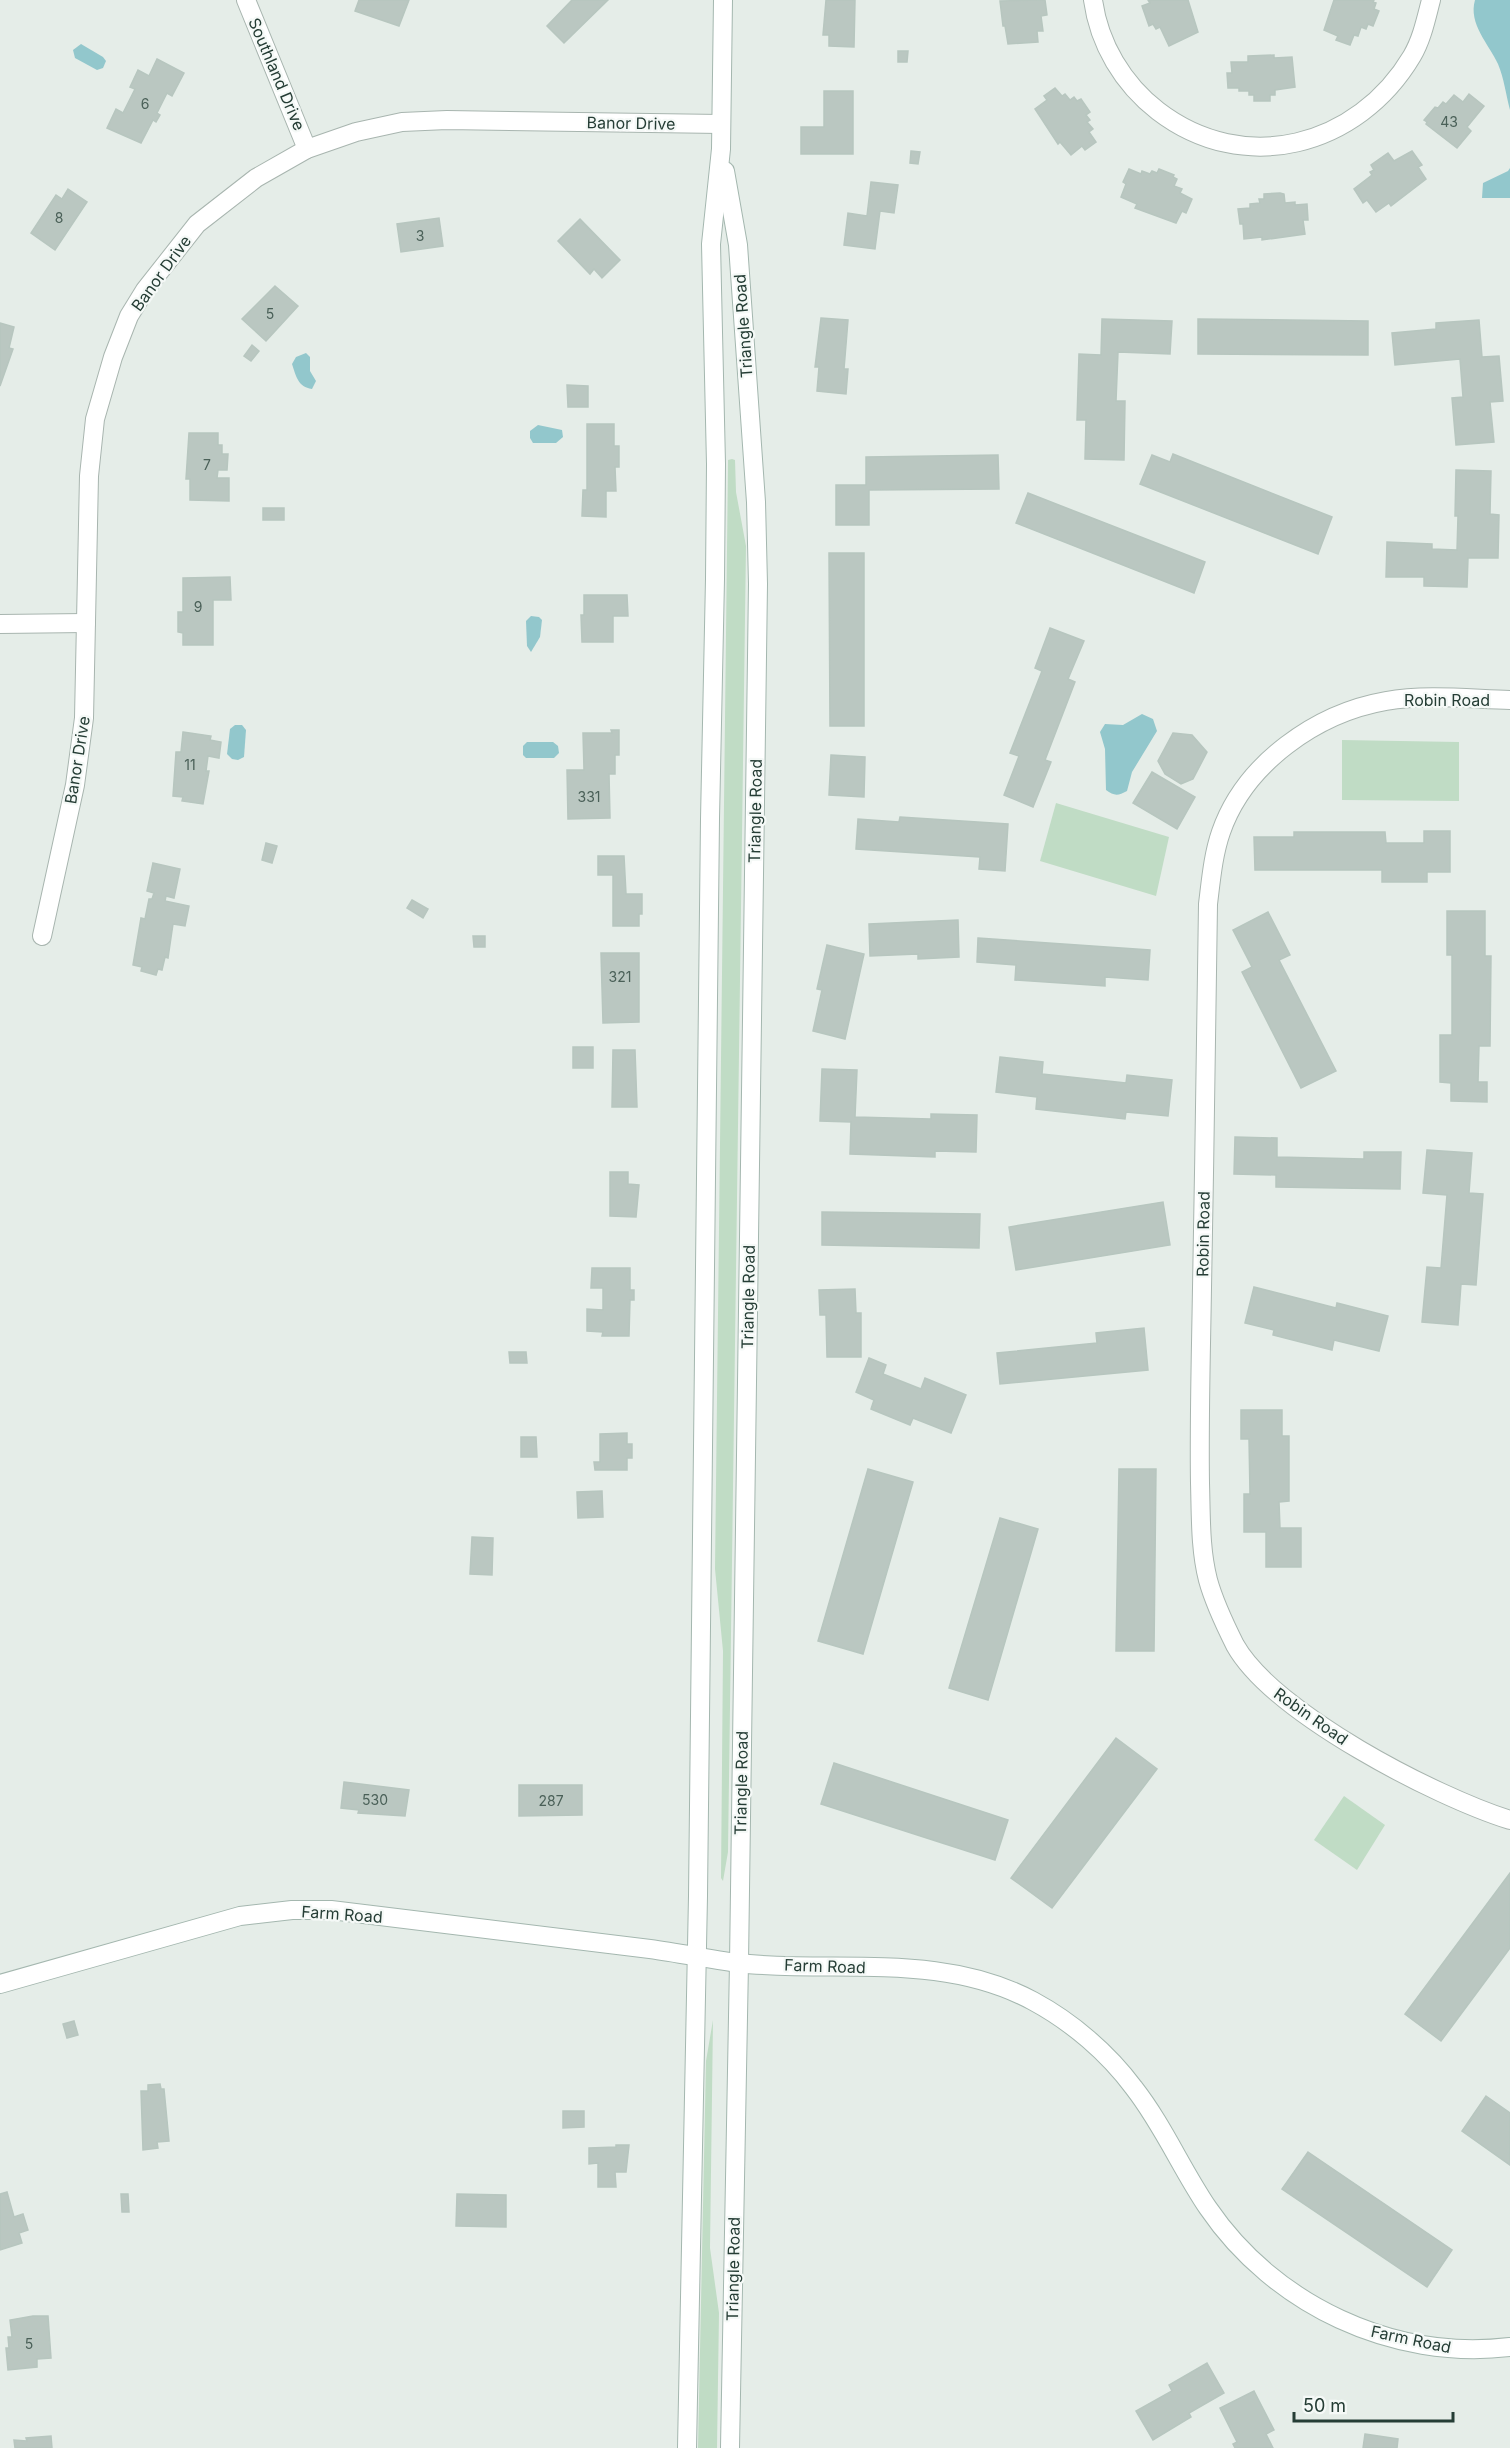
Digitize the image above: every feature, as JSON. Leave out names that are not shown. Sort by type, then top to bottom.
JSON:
[{"type":"street","name":"Southland Drive","points":[[246,0],[307,149]]},
{"type":"street","name":"Triangle Road","points":[[687,2448],[697,1957],[711,807],[716,579],[711,244],[721,148],[723,0]]},
{"type":"street","points":[[1093,0],[1111,58],[1127,81],[1147,103],[1169,120],[1200,136],[1235,145],[1261,147],[1291,145],[1318,137],[1337,128],[1376,100],[1396,80],[1413,54],[1431,0]]},
{"type":"street","name":"Banor Drive","points":[[42,936],[75,785],[84,718],[89,476],[95,418],[113,357],[129,316],[145,290],[197,224],[256,178],[307,149],[356,132],[402,122],[447,120],[721,124]]},
{"type":"street","name":"Triangle Road","points":[[721,148],[738,245],[756,502],[758,584],[740,1963],[730,2448]]},
{"type":"street","points":[[0,624],[86,623]]},
{"type":"street","name":"Robin Road","points":[[1510,700],[1417,698],[1379,702],[1340,714],[1306,731],[1280,749],[1237,800],[1221,832],[1208,904],[1200,1447],[1202,1543],[1208,1581],[1236,1647],[1256,1672],[1285,1699],[1361,1750],[1456,1799],[1484,1812],[1510,1820]]},
{"type":"street","name":"Farm Road","points":[[0,1984],[240,1916],[292,1910],[331,1910],[740,1963],[897,1968],[952,1972],[977,1978],[1028,1998],[1054,2012],[1104,2052],[1136,2089],[1208,2208],[1230,2237],[1258,2266],[1287,2289],[1330,2315],[1360,2328],[1395,2339],[1462,2349],[1510,2347]]},
{"type":"green space","points":[[728,460],[735,460],[736,492],[746,546],[728,1852],[723,1881],[721,1878],[723,1651],[715,1569]]},
{"type":"green space","points":[[1342,740],[1459,742],[1459,801],[1342,800]]},
{"type":"green space","points":[[1056,803],[1169,837],[1156,896],[1040,861]]},
{"type":"green space","points":[[1344,1796],[1385,1825],[1357,1870],[1314,1840]]},
{"type":"green space","points":[[713,2020],[710,2248],[719,2313],[717,2448],[698,2448],[706,2061]]},
{"type":"water","points":[[1475,0],[1510,0],[1510,110],[1498,64],[1480,34],[1474,17]]},
{"type":"water","points":[[81,44],[103,57],[106,61],[103,68],[97,70],[75,58],[73,50]]},
{"type":"water","points":[[1510,168],[1510,198],[1482,198],[1483,183]]},
{"type":"water","points":[[306,353],[310,357],[310,371],[316,381],[312,389],[304,386],[296,377],[292,364],[296,357]]},
{"type":"water","points":[[538,425],[562,430],[563,437],[556,443],[533,443],[530,431]]},
{"type":"water","points":[[531,616],[542,620],[540,637],[531,652],[527,646],[526,621]]},
{"type":"water","points":[[1142,714],[1153,719],[1157,731],[1132,772],[1127,791],[1116,795],[1106,790],[1105,749],[1100,732],[1105,724],[1123,725]]},
{"type":"water","points":[[235,725],[242,725],[246,730],[244,757],[238,760],[232,759],[227,754],[230,729]]},
{"type":"water","points":[[527,742],[553,742],[558,746],[559,753],[554,758],[526,758],[523,755],[523,746]]},
{"type":"building","points":[[359,0],[409,0],[399,26],[355,11]]},
{"type":"building","points":[[572,0],[608,0],[564,43],[547,26]]},
{"type":"building","points":[[826,0],[855,0],[854,47],[829,46],[829,35],[823,35]]},
{"type":"building","points":[[1045,0],[1047,15],[1041,16],[1043,31],[1037,31],[1038,42],[1008,44],[1000,1]]},
{"type":"building","points":[[1148,0],[1188,0],[1198,32],[1169,46],[1160,27],[1156,29],[1153,24],[1149,26],[1142,6],[1150,3]]},
{"type":"building","points":[[1334,0],[1374,0],[1373,2],[1376,3],[1374,9],[1379,11],[1373,26],[1368,24],[1366,29],[1361,27],[1358,36],[1354,35],[1350,45],[1336,40],[1338,36],[1324,30]]},
{"type":"building","points":[[898,51],[908,51],[907,62],[898,62]]},
{"type":"building","points":[[1274,55],[1274,58],[1292,57],[1295,87],[1275,90],[1275,95],[1270,95],[1270,101],[1254,101],[1254,95],[1249,95],[1249,91],[1228,88],[1227,73],[1232,73],[1231,62],[1248,62],[1248,56]]},
{"type":"building","points":[[157,59],[184,73],[172,96],[167,93],[157,113],[160,115],[156,122],[153,120],[141,143],[107,128],[116,109],[123,113],[135,89],[130,87],[138,70],[149,76]]},
{"type":"building","points":[[1055,88],[1062,96],[1065,94],[1070,100],[1074,97],[1077,101],[1081,99],[1090,112],[1086,115],[1090,120],[1087,122],[1093,129],[1089,132],[1096,142],[1085,150],[1082,146],[1071,155],[1060,142],[1058,144],[1035,109],[1047,100],[1044,96]]},
{"type":"building","points":[[824,91],[853,91],[853,154],[801,154],[801,127],[824,127]]},
{"type":"building","points":[[1469,94],[1484,106],[1467,127],[1471,131],[1457,148],[1424,120],[1435,107],[1438,108],[1443,102],[1446,104],[1454,95],[1463,102]]},
{"type":"building","points":[[911,151],[920,152],[918,164],[910,163]]},
{"type":"building","points":[[1412,151],[1422,165],[1418,167],[1426,179],[1391,206],[1389,203],[1376,212],[1367,200],[1363,203],[1354,189],[1372,175],[1370,172],[1374,170],[1371,165],[1388,153],[1394,161]]},
{"type":"building","points":[[1129,169],[1141,174],[1142,171],[1150,174],[1152,171],[1157,173],[1159,169],[1174,175],[1173,177],[1177,179],[1174,186],[1182,189],[1180,193],[1192,199],[1186,213],[1182,211],[1176,223],[1135,208],[1137,204],[1121,197],[1126,184],[1123,182]]},
{"type":"building","points":[[871,182],[898,185],[894,213],[880,211],[875,249],[844,245],[848,213],[867,216]]},
{"type":"building","points":[[68,189],[87,202],[55,250],[31,233],[56,195],[62,199]]},
{"type":"building","points":[[1264,194],[1284,194],[1285,203],[1307,204],[1308,220],[1303,220],[1305,234],[1262,240],[1262,237],[1244,239],[1243,224],[1240,224],[1238,209],[1250,208],[1250,204],[1260,203],[1259,199],[1264,199]]},
{"type":"building","points":[[439,218],[443,246],[401,252],[397,224]]},
{"type":"building","points":[[580,219],[620,260],[602,278],[594,269],[590,274],[558,241]]},
{"type":"building","points":[[275,286],[298,306],[266,341],[242,319]]},
{"type":"building","points":[[821,318],[848,320],[844,369],[848,369],[846,394],[817,391],[819,367],[815,367]]},
{"type":"building","points":[[1102,319],[1172,321],[1170,354],[1118,352],[1116,401],[1125,401],[1124,460],[1085,459],[1086,420],[1077,420],[1079,354],[1101,355]]},
{"type":"building","points":[[1198,319],[1368,321],[1368,355],[1198,354]]},
{"type":"building","points":[[1479,320],[1482,357],[1499,356],[1503,401],[1490,402],[1494,442],[1456,445],[1452,398],[1463,397],[1460,359],[1395,365],[1392,333],[1436,329],[1436,323]]},
{"type":"building","points":[[0,323],[14,327],[9,348],[13,349],[0,386]]},
{"type":"building","points":[[252,345],[259,351],[251,361],[244,356]]},
{"type":"building","points":[[567,385],[588,386],[588,407],[568,407]]},
{"type":"building","points":[[587,424],[614,424],[614,446],[619,446],[619,467],[615,467],[616,491],[606,491],[606,517],[582,516],[583,490],[587,490]]},
{"type":"building","points":[[189,433],[218,433],[218,445],[222,445],[222,454],[228,454],[227,470],[218,470],[217,478],[229,478],[229,501],[190,500],[190,479],[186,479]]},
{"type":"building","points":[[1173,454],[1332,517],[1318,554],[1140,484],[1152,455],[1170,462]]},
{"type":"building","points":[[998,455],[999,489],[869,490],[869,525],[836,525],[836,485],[866,485],[866,457]]},
{"type":"building","points":[[1456,470],[1491,471],[1490,514],[1499,515],[1498,558],[1468,558],[1467,587],[1424,586],[1424,577],[1386,577],[1387,542],[1432,544],[1432,549],[1457,550]]},
{"type":"building","points":[[1028,493],[1205,562],[1194,593],[1016,523]]},
{"type":"building","points":[[263,508],[284,508],[284,520],[263,520]]},
{"type":"building","points":[[829,553],[864,553],[864,726],[830,726]]},
{"type":"building","points":[[230,577],[231,600],[213,600],[213,645],[183,645],[183,633],[178,632],[178,612],[183,612],[183,578]]},
{"type":"building","points":[[584,595],[627,595],[628,616],[613,616],[613,642],[582,642],[581,615],[584,615]]},
{"type":"building","points":[[1050,628],[1084,641],[1068,679],[1075,682],[1045,760],[1051,762],[1033,807],[1004,795],[1019,756],[1010,753],[1042,671],[1035,668]]},
{"type":"building","points":[[611,730],[619,730],[619,755],[615,755],[615,774],[609,774],[610,818],[568,819],[567,770],[584,770],[583,733],[612,733]]},
{"type":"building","points":[[183,732],[211,736],[210,740],[221,742],[219,758],[208,756],[206,771],[209,771],[203,804],[182,801],[183,797],[173,796],[176,752],[181,752]]},
{"type":"building","points":[[1173,733],[1192,735],[1207,752],[1193,779],[1181,784],[1165,774],[1158,761]]},
{"type":"building","points":[[831,755],[865,757],[864,797],[829,795]]},
{"type":"building","points":[[1152,772],[1195,797],[1177,829],[1133,803]]},
{"type":"building","points":[[900,817],[1008,824],[1005,871],[979,869],[980,857],[856,849],[858,819],[899,822]]},
{"type":"building","points":[[1424,831],[1450,831],[1450,872],[1427,872],[1427,882],[1382,882],[1382,870],[1255,870],[1254,837],[1294,837],[1294,832],[1385,832],[1386,843],[1424,843]]},
{"type":"building","points":[[266,843],[277,846],[272,863],[262,860]]},
{"type":"building","points":[[598,856],[624,856],[626,894],[642,894],[642,914],[639,914],[639,926],[613,926],[613,875],[598,875]]},
{"type":"building","points":[[153,863],[180,869],[174,898],[166,896],[165,901],[189,906],[185,926],[173,924],[168,958],[165,957],[162,970],[158,969],[156,975],[141,971],[142,967],[133,965],[141,918],[145,919],[149,899],[152,899],[154,893],[147,891]]},
{"type":"building","points":[[412,900],[428,909],[423,918],[407,908]]},
{"type":"building","points":[[1447,911],[1485,911],[1485,956],[1491,956],[1490,1046],[1479,1046],[1478,1082],[1487,1082],[1487,1102],[1451,1101],[1451,1083],[1440,1082],[1440,1035],[1452,1035],[1452,955],[1447,955]]},
{"type":"building","points":[[1268,912],[1290,955],[1279,960],[1336,1071],[1301,1088],[1242,972],[1252,967],[1233,930]]},
{"type":"building","points":[[958,920],[959,957],[918,959],[918,954],[870,956],[869,924]]},
{"type":"building","points":[[473,936],[485,936],[485,947],[474,947]]},
{"type":"building","points":[[978,938],[1150,950],[1148,980],[1105,977],[1105,986],[1015,980],[1016,965],[977,962]]},
{"type":"building","points":[[827,945],[864,954],[845,1039],[813,1031],[822,990],[817,989]]},
{"type":"building","points":[[601,953],[639,953],[639,1022],[603,1023]]},
{"type":"building","points":[[573,1047],[593,1047],[593,1068],[573,1068]]},
{"type":"building","points":[[613,1050],[635,1050],[637,1107],[612,1107]]},
{"type":"building","points":[[1000,1057],[1043,1062],[1042,1074],[1126,1083],[1127,1075],[1172,1080],[1168,1116],[1126,1112],[1125,1119],[1036,1109],[1037,1097],[996,1092]]},
{"type":"building","points":[[822,1069],[857,1070],[855,1117],[931,1119],[931,1114],[977,1115],[976,1152],[935,1151],[935,1157],[850,1154],[851,1122],[820,1121]]},
{"type":"building","points":[[1235,1137],[1277,1138],[1277,1157],[1364,1159],[1364,1152],[1401,1152],[1400,1189],[1276,1187],[1276,1175],[1234,1174]]},
{"type":"building","points":[[1427,1150],[1472,1153],[1469,1193],[1483,1194],[1476,1285],[1461,1284],[1458,1325],[1422,1322],[1427,1267],[1441,1268],[1447,1195],[1423,1193]]},
{"type":"building","points":[[610,1172],[628,1172],[628,1184],[639,1185],[636,1217],[610,1216]]},
{"type":"building","points":[[1163,1202],[1170,1245],[1016,1270],[1009,1227]]},
{"type":"building","points":[[822,1212],[980,1214],[979,1248],[822,1245]]},
{"type":"building","points":[[592,1268],[630,1268],[630,1290],[634,1290],[634,1300],[630,1300],[629,1336],[602,1336],[603,1332],[587,1331],[587,1309],[603,1310],[603,1288],[591,1288]]},
{"type":"building","points":[[1254,1287],[1336,1308],[1337,1303],[1388,1316],[1379,1351],[1334,1340],[1332,1350],[1273,1335],[1274,1330],[1245,1323]]},
{"type":"building","points":[[855,1289],[856,1313],[861,1313],[861,1357],[827,1357],[826,1315],[820,1315],[819,1290]]},
{"type":"building","points":[[1144,1328],[1148,1370],[1000,1384],[997,1353],[1097,1343],[1096,1333]]},
{"type":"building","points":[[509,1352],[526,1352],[527,1363],[510,1363]]},
{"type":"building","points":[[869,1358],[886,1365],[883,1374],[921,1389],[925,1378],[966,1395],[951,1433],[913,1418],[910,1425],[871,1409],[874,1400],[856,1392]]},
{"type":"building","points":[[1241,1410],[1282,1410],[1282,1436],[1289,1436],[1289,1501],[1279,1502],[1280,1528],[1301,1528],[1301,1567],[1266,1567],[1266,1532],[1244,1532],[1244,1494],[1250,1494],[1249,1439],[1241,1439]]},
{"type":"building","points":[[627,1433],[627,1444],[632,1444],[632,1458],[627,1458],[627,1470],[595,1470],[594,1462],[600,1462],[600,1434]]},
{"type":"building","points":[[521,1437],[536,1437],[537,1457],[521,1457]]},
{"type":"building","points":[[868,1469],[913,1482],[863,1654],[818,1641]]},
{"type":"building","points":[[1119,1469],[1156,1469],[1154,1651],[1116,1651]]},
{"type":"building","points":[[602,1491],[603,1517],[578,1518],[577,1492]]},
{"type":"building","points":[[1000,1518],[1038,1529],[988,1700],[949,1688]]},
{"type":"building","points":[[472,1537],[493,1538],[492,1575],[470,1574]]},
{"type":"building","points":[[1116,1738],[1157,1769],[1052,1908],[1011,1878]]},
{"type":"building","points":[[834,1763],[1008,1820],[995,1860],[821,1804]]},
{"type":"building","points":[[344,1782],[409,1790],[405,1816],[358,1813],[359,1810],[341,1808]]},
{"type":"building","points":[[519,1785],[582,1785],[582,1815],[519,1816]]},
{"type":"building","points":[[1510,1873],[1510,1948],[1441,2041],[1405,2014]]},
{"type":"building","points":[[74,2021],[78,2035],[67,2038],[63,2024]]},
{"type":"building","points":[[160,2084],[161,2089],[164,2089],[169,2141],[157,2142],[158,2148],[143,2150],[141,2091],[148,2091],[148,2085]]},
{"type":"building","points":[[1486,2096],[1510,2113],[1510,2165],[1462,2131]]},
{"type":"building","points":[[563,2111],[584,2111],[584,2127],[563,2128]]},
{"type":"building","points":[[616,2145],[629,2145],[626,2172],[615,2172],[616,2187],[598,2187],[598,2163],[589,2164],[589,2148],[616,2147]]},
{"type":"building","points":[[1308,2152],[1452,2250],[1427,2287],[1282,2189]]},
{"type":"building","points":[[7,2192],[14,2217],[23,2214],[28,2230],[19,2233],[22,2243],[0,2250],[0,2194]]},
{"type":"building","points":[[121,2194],[128,2194],[129,2212],[122,2212]]},
{"type":"building","points":[[457,2194],[506,2195],[506,2227],[456,2226]]},
{"type":"building","points":[[48,2316],[51,2358],[37,2359],[37,2367],[8,2370],[6,2348],[9,2348],[8,2337],[12,2337],[10,2320]]},
{"type":"building","points":[[1207,2363],[1224,2393],[1189,2413],[1191,2417],[1153,2440],[1136,2411],[1172,2391],[1169,2385]]},
{"type":"building","points":[[1254,2391],[1274,2430],[1266,2434],[1273,2448],[1235,2448],[1233,2444],[1237,2442],[1220,2408]]},
{"type":"building","points":[[1365,2434],[1398,2439],[1397,2448],[1363,2448]]},
{"type":"building","points":[[51,2436],[52,2448],[15,2448],[14,2440],[27,2441],[26,2438]]}]
